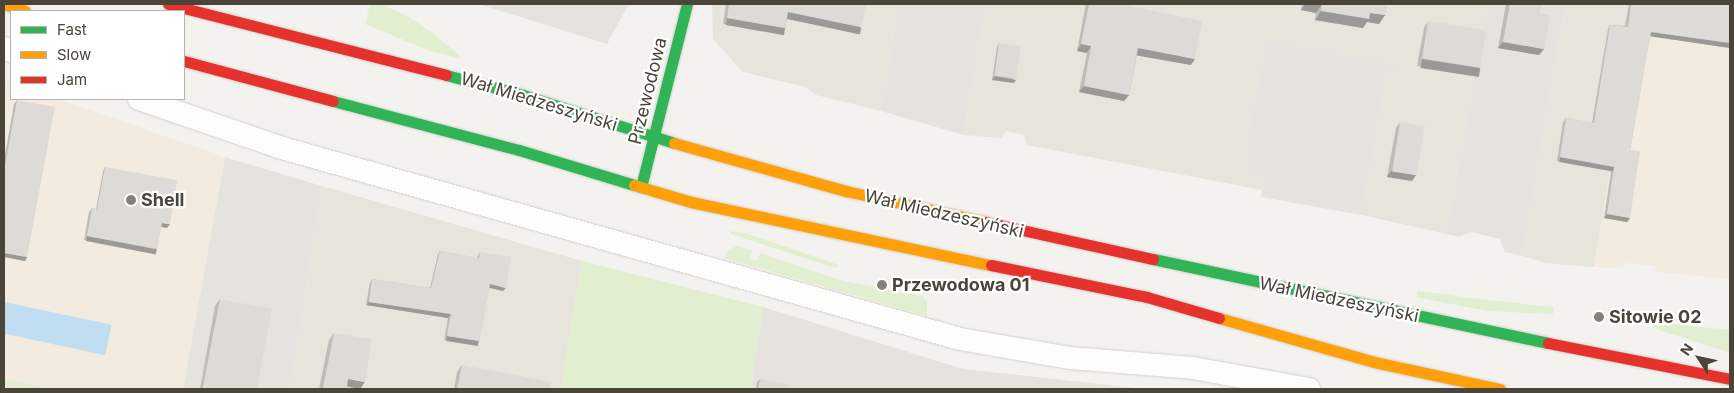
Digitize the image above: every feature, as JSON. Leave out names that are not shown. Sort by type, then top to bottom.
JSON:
[{"type":"main road","points":[[4,4],[22,10]]},
{"type":"main road","name":"Wał Miedzeszyński","points":[[168,4],[480,83],[773,173],[901,204],[1459,326],[1730,379]]},
{"type":"main road","name":"Przewodowa","points":[[641,188],[687,4]]},
{"type":"main road","points":[[185,61],[519,150],[641,188],[741,214],[1146,297],[1374,362],[1500,389]]},
{"type":"street","points":[[142,100],[282,148],[960,339],[1070,358],[1193,368],[1309,389]]},
{"type":"shaded area","points":[[479,4],[629,4],[607,44]]},
{"type":"shaded area","points":[[712,4],[898,4],[881,111],[816,95],[806,87],[743,72],[713,39]]},
{"type":"shaded area","points":[[898,4],[986,4],[964,135],[881,111]]},
{"type":"shaded area","points":[[986,4],[1487,4],[1446,234],[1362,215],[1388,72],[1396,64],[1265,41],[1245,149],[1251,150],[1265,176],[1262,190],[1027,145],[1024,135],[1006,131],[1001,138],[964,135]]},
{"type":"shaded area","points":[[1487,4],[1566,4],[1523,256],[1505,252],[1500,239],[1471,232],[1459,237],[1446,234]]},
{"type":"shaded area","points":[[1566,4],[1629,4],[1628,64],[1594,267],[1545,263],[1523,256]]},
{"type":"shaded area","points":[[1730,4],[1730,279],[1656,272],[1655,266],[1626,263],[1622,269],[1594,267],[1628,65],[1625,32]]},
{"type":"shaded area","points":[[1265,41],[1397,64],[1388,72],[1362,215],[1261,197],[1265,176],[1247,173],[1251,151],[1245,149]]},
{"type":"shaded area","points":[[4,80],[10,82],[10,100],[62,100],[225,157],[183,389],[53,389],[4,379]]},
{"type":"shaded area","points":[[225,157],[322,186],[291,389],[183,389]]},
{"type":"shaded area","points":[[322,186],[582,261],[561,389],[291,389]]},
{"type":"shaded area","points":[[763,307],[963,369],[1144,389],[751,389]]},
{"type":"green space","points":[[370,4],[381,4],[407,16],[433,33],[459,55],[459,58],[430,51],[365,24]]},
{"type":"green space","points":[[729,231],[748,234],[839,265],[835,268],[731,234]]},
{"type":"green space","points":[[737,246],[752,251],[750,259],[757,261],[760,253],[843,281],[923,296],[927,301],[927,316],[724,258],[728,250]]},
{"type":"green space","points":[[582,261],[763,307],[751,389],[561,389]]},
{"type":"green space","points":[[1418,291],[1554,307],[1553,314],[1487,311],[1416,297]]},
{"type":"green space","points":[[1654,322],[1730,330],[1730,353],[1653,328]]},
{"type":"green space","points":[[4,379],[53,389],[4,389]]},
{"type":"water","points":[[4,302],[112,325],[105,355],[4,334]]},
{"type":"building","points":[[729,4],[866,4],[861,27],[788,12],[785,28],[727,18]]},
{"type":"building","points":[[1089,4],[1120,4],[1202,21],[1195,59],[1138,48],[1129,95],[1084,86],[1091,46],[1081,44]]},
{"type":"building","points":[[1322,4],[1387,4],[1385,15],[1370,13],[1369,19],[1321,11]]},
{"type":"building","points":[[1510,4],[1541,4],[1539,13],[1550,15],[1544,49],[1503,42]]},
{"type":"building","points":[[1631,4],[1730,4],[1730,43],[1651,32],[1630,150],[1640,151],[1630,218],[1607,214],[1614,167],[1560,157],[1566,118],[1594,123],[1610,25],[1628,27]]},
{"type":"building","points":[[1428,21],[1486,30],[1480,68],[1422,59]]},
{"type":"building","points":[[999,43],[1021,46],[1016,79],[994,76]]},
{"type":"building","points":[[17,100],[55,107],[27,257],[4,253],[4,171]]},
{"type":"building","points":[[1400,122],[1425,126],[1417,175],[1392,171]]},
{"type":"building","points":[[105,167],[177,180],[170,224],[162,223],[157,249],[87,236],[92,208],[97,209]]},
{"type":"building","points":[[440,251],[479,258],[480,252],[511,257],[506,288],[490,284],[479,341],[447,336],[451,314],[369,302],[372,279],[431,288]]},
{"type":"building","points":[[220,299],[272,309],[256,389],[203,389]]},
{"type":"building","points":[[334,333],[372,339],[365,382],[348,379],[347,389],[323,388]]},
{"type":"building","points":[[462,365],[552,382],[550,389],[457,389]]},
{"type":"building","points":[[760,379],[788,384],[787,389],[758,389]]},
{"type":"traffic: fast","points":[[641,187],[687,4]]},
{"type":"traffic: fast","points":[[446,75],[523,95],[674,143]]},
{"type":"traffic: fast","points":[[333,101],[519,150],[634,185]]},
{"type":"traffic: fast","points":[[1153,259],[1548,343]]},
{"type":"traffic: slow","points":[[4,4],[22,10]]},
{"type":"traffic: slow","points":[[674,143],[846,191],[986,222]]},
{"type":"traffic: slow","points":[[634,185],[691,202],[991,265]]},
{"type":"traffic: slow","points":[[1219,318],[1374,362],[1500,389]]},
{"type":"traffic: jam","points":[[168,4],[446,75]]},
{"type":"traffic: jam","points":[[185,61],[333,101]]},
{"type":"traffic: jam","points":[[986,222],[1153,259]]},
{"type":"traffic: jam","points":[[991,265],[1147,297],[1219,318]]},
{"type":"traffic: jam","points":[[1548,343],[1730,379]]},
{"type":"place","name":"Shell","points":[[131,200]]},
{"type":"place","name":"Przewodowa 01","points":[[882,285]]},
{"type":"place","name":"Sitowie 02","points":[[1599,317]]}]
